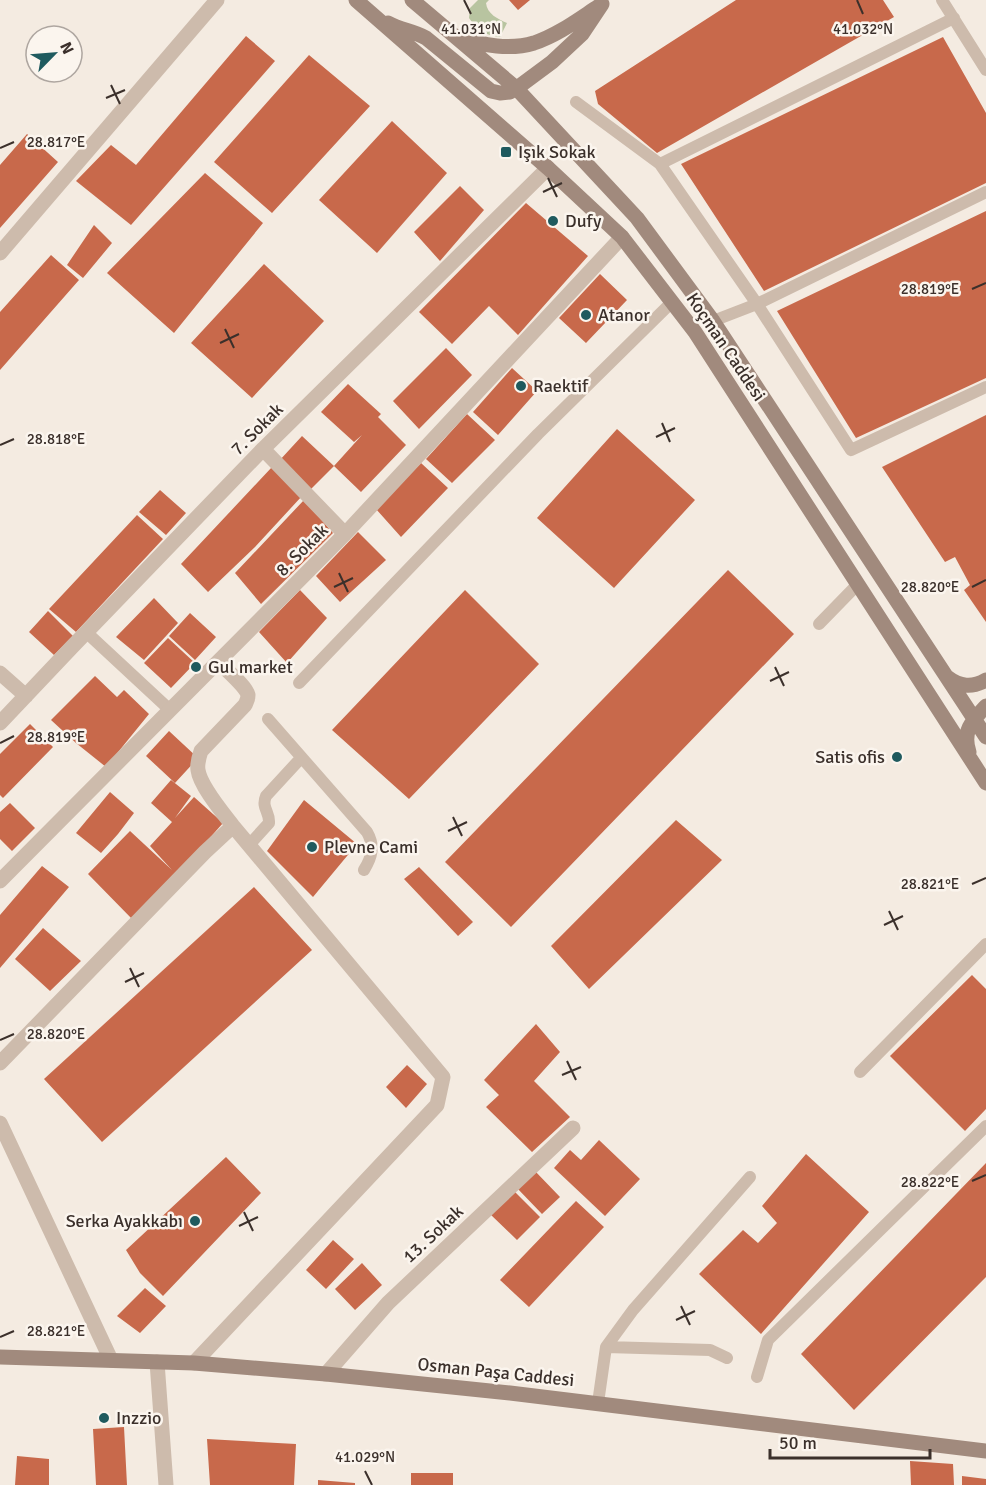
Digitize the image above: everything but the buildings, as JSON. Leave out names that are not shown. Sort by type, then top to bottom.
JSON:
[{"type":"main road","name":"Koçman Caddesi","points":[[356,0],[548,168],[622,237],[695,332],[986,783]]},
{"type":"main road","name":"Koçman Caddesi","points":[[412,0],[516,88],[637,218],[713,321],[986,737]]},
{"type":"main road","points":[[374,16],[395,27],[415,31],[491,91],[500,93],[510,92],[552,62],[582,34],[603,1]]},
{"type":"main road","points":[[450,32],[488,45],[518,46],[534,43],[560,31],[603,1]]},
{"type":"main road","points":[[947,677],[955,683],[971,686],[986,680]]},
{"type":"main road","points":[[976,768],[966,741],[967,731],[986,706]]},
{"type":"main road","name":"Osman Paşa Caddesi","points":[[0,1357],[194,1363],[327,1374],[499,1391],[986,1451]]},
{"type":"street","points":[[0,253],[217,0]]},
{"type":"street","name":"7. Sokak","points":[[0,723],[263,449],[548,168]]},
{"type":"street","name":"8. Sokak","points":[[0,881],[345,534],[622,237]]},
{"type":"street","points":[[263,449],[345,534]]},
{"type":"street","points":[[194,1363],[437,1105],[443,1077],[233,826],[201,780],[198,761],[201,751],[245,705],[248,697],[245,690],[219,662]]},
{"type":"street","points":[[0,673],[26,696]]},
{"type":"street","points":[[0,1063],[233,826]]},
{"type":"street","points":[[0,1123],[111,1360]]},
{"type":"street","name":"13. Sokak","points":[[327,1374],[388,1303],[573,1128]]},
{"type":"street","points":[[157,1362],[166,1485]]},
{"type":"lane","points":[[942,0],[986,70]]},
{"type":"lane","points":[[660,164],[954,18]]},
{"type":"lane","points":[[576,102],[660,164],[757,304],[851,450],[986,387]]},
{"type":"lane","points":[[713,321],[757,304],[986,192]]},
{"type":"lane","points":[[299,682],[538,434],[672,302]]},
{"type":"lane","points":[[819,624],[858,584]]},
{"type":"lane","points":[[86,632],[170,710]]},
{"type":"lane","points":[[268,719],[367,832],[372,847],[370,860],[364,870]]},
{"type":"lane","points":[[249,845],[269,823],[269,815],[264,807],[266,796],[301,758]]},
{"type":"lane","points":[[860,1072],[986,944]]},
{"type":"lane","points":[[757,1377],[768,1340],[986,1126]]},
{"type":"lane","points":[[598,1403],[606,1347],[633,1310],[750,1177]]},
{"type":"lane","points":[[606,1347],[710,1350],[727,1358]]},
{"type":"green space","points":[[478,0],[489,0],[486,3],[488,10],[507,23],[500,37],[482,32],[469,18],[470,8]]},
{"type":"place","name":"Işık Sokak","points":[[506,152]]},
{"type":"place","name":"Dufy","points":[[553,221]]},
{"type":"place","name":"Atanor","points":[[586,315]]},
{"type":"place","name":"Raektif","points":[[521,386]]},
{"type":"place","name":"Gul market","points":[[196,667]]},
{"type":"place","name":"Satis ofis","points":[[897,757]]},
{"type":"place","name":"Plevne Cami","points":[[312,847]]},
{"type":"place","name":"Serka Ayakkabı","points":[[195,1221]]},
{"type":"place","name":"Inzzio","points":[[104,1418]]}]
